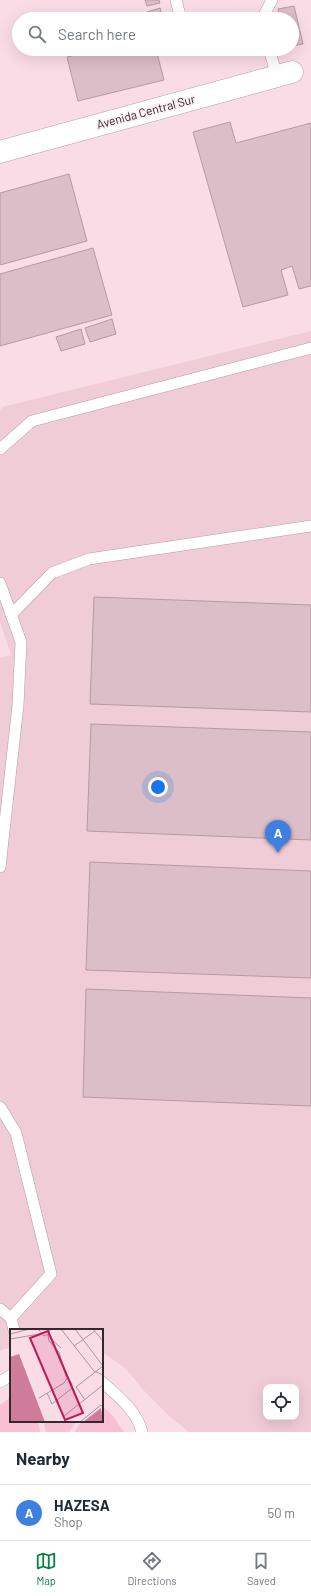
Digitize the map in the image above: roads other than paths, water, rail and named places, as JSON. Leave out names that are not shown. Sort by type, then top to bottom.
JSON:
[{"type":"street","name":"Avenida Central Sur","points":[[0,152],[284,74]]},
{"type":"lane","points":[[176,0],[179,12]]},
{"type":"lane","points":[[266,12],[272,0]]},
{"type":"lane","points":[[273,56],[284,74]]},
{"type":"lane","points":[[0,449],[32,421],[311,348]]},
{"type":"lane","points":[[12,615],[52,573],[89,559],[311,526]]},
{"type":"lane","points":[[0,583],[21,642],[18,705],[0,867]]},
{"type":"lane","points":[[0,1107],[16,1133],[51,1274],[11,1318]]},
{"type":"lane","points":[[0,1309],[11,1318],[14,1329]]},
{"type":"lane","points":[[0,1382],[10,1376]]},
{"type":"lane","points":[[103,1383],[124,1400],[144,1430]]},
{"type":"place","name":"HAZESA","points":[[278,853]]}]
